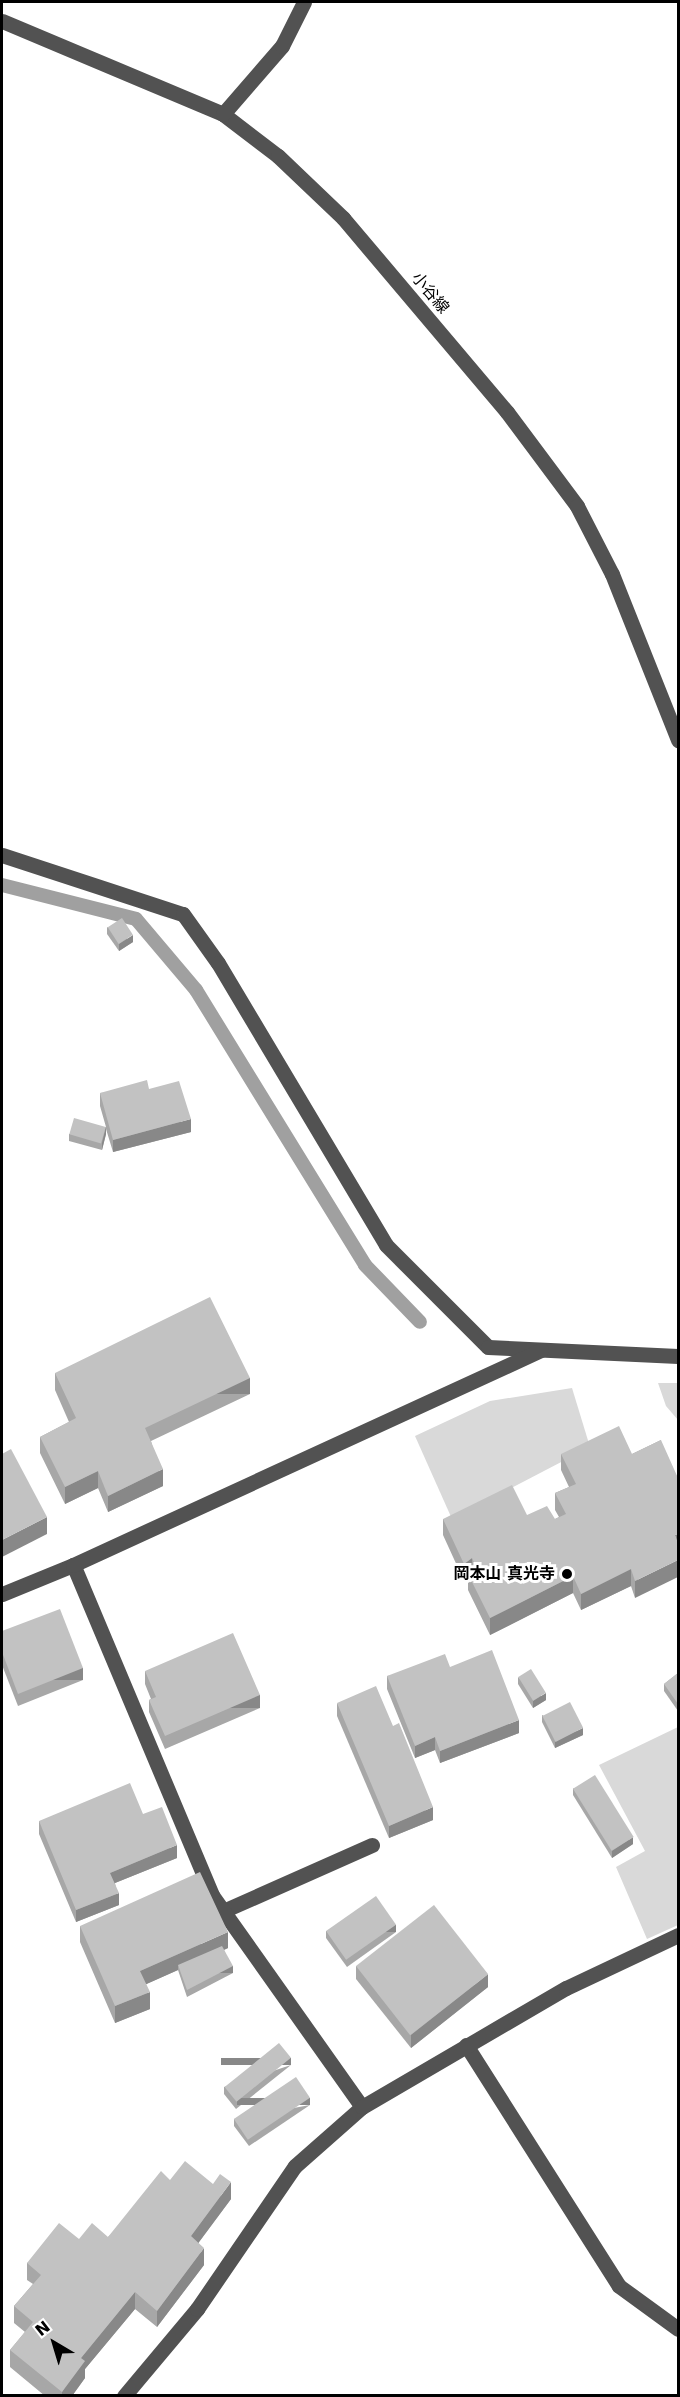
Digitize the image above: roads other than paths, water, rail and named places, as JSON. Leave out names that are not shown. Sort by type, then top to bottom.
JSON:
[{"type":"street","points":[[223,114],[282,46],[304,2]]},
{"type":"street","name":"小谷線","points":[[2,21],[223,114],[278,156],[343,218],[507,411],[577,506],[612,574],[678,740]]},
{"type":"street","points":[[2,855],[183,914],[218,963],[386,1245],[488,1347],[678,1356]]},
{"type":"street","points":[[2,1594],[73,1565],[541,1350]]},
{"type":"street","points":[[73,1565],[212,1895],[362,2106]]},
{"type":"street","points":[[223,1911],[372,1845]]},
{"type":"street","points":[[124,2396],[196,2309],[296,2166],[362,2106],[566,1988],[678,1935]]},
{"type":"street","points":[[466,2045],[619,2286],[678,2329]]},
{"type":"waterway","points":[[2,885],[136,919],[196,990],[365,1265],[420,1322]]},
{"type":"place","name":"岡本山 真光寺","points":[[567,1574]]}]
